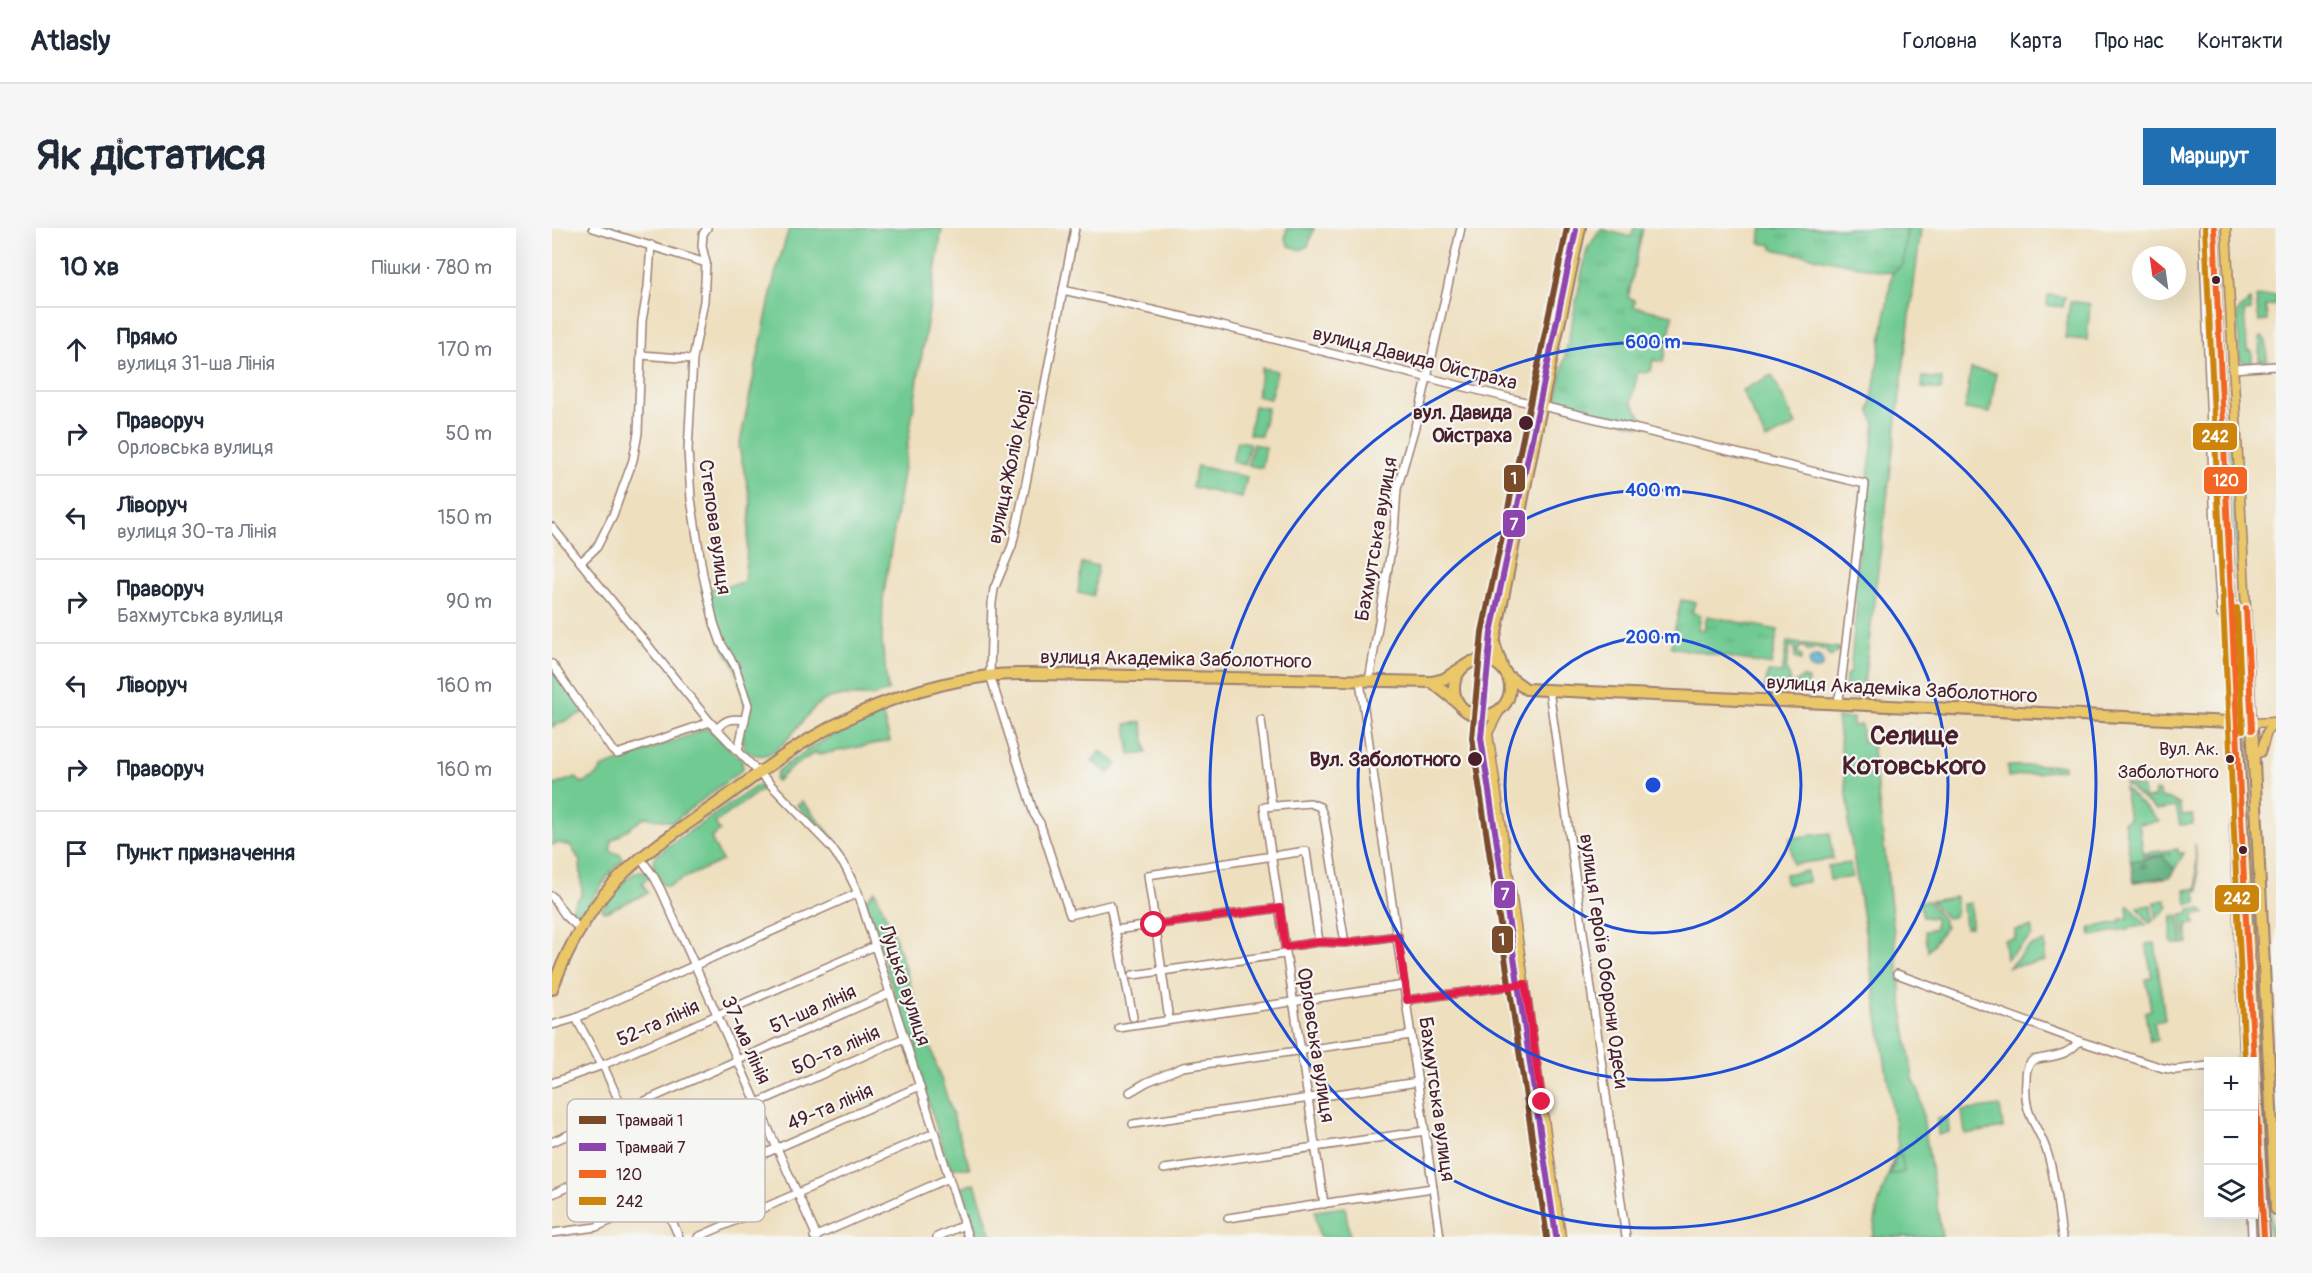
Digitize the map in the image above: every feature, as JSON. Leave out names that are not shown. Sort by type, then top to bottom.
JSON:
[{"type":"highway","points":[[1503,707],[1510,695],[1506,673],[1494,643],[1541,406],[1580,228]]},
{"type":"highway","name":"вулиця Академіка Заболотного","points":[[552,988],[566,954],[580,930],[610,887],[641,859],[810,738],[851,716],[880,704],[921,691],[990,675],[1432,682],[1444,679],[1482,656],[1494,643]]},
{"type":"highway","points":[[1432,682],[1457,702],[1472,714],[1484,716],[1503,707],[1526,689],[1489,660],[1467,665],[1454,684],[1457,702]]},
{"type":"highway","name":"вулиця Академіка Заболотного","points":[[1526,689],[2252,723]]},
{"type":"highway","points":[[2237,723],[2255,1057]]},
{"type":"highway","points":[[2252,723],[2276,1209]]},
{"type":"highway","points":[[2245,902],[2259,901]]},
{"type":"highway","points":[[2258,1074],[2269,1073]]},
{"type":"highway","points":[[2258,1111],[2264,1237]]},
{"type":"main road","points":[[2214,228],[2237,723]]},
{"type":"main road","points":[[2226,228],[2252,723]]},
{"type":"main road","points":[[2221,403],[2234,403]]},
{"type":"main road","points":[[1488,732],[1503,707]]},
{"type":"main road","points":[[1472,714],[1488,732],[1562,1237]]},
{"type":"main road","points":[[2253,755],[2261,752],[2267,732],[2275,722]]},
{"type":"main road","name":"вулиця Академіка Заболотного","points":[[2252,723],[2275,722]]},
{"type":"street","points":[[592,228],[706,263]]},
{"type":"street","name":"Степова вулиця","points":[[707,228],[703,234],[702,246],[706,263],[704,301],[693,359],[688,450],[691,499],[703,575],[714,623],[721,643],[735,666],[748,705],[738,751]]},
{"type":"street","name":"вулиця Жоліо Кюрі","points":[[1075,228],[1012,546],[994,589],[990,675],[1034,814],[1040,823],[1070,915],[1110,905],[1115,930]]},
{"type":"street","name":"Бахмутська вулиця","points":[[1440,1237],[1364,681],[1394,532],[1397,489],[1427,378],[1461,228]]},
{"type":"street","points":[[2203,228],[2215,526],[2221,615],[2232,625]]},
{"type":"street","points":[[581,562],[597,547],[613,515],[633,460],[638,433],[642,321],[648,287],[651,245]]},
{"type":"street","name":"вулиця Давида Ойстраха","points":[[1063,290],[1218,325],[1865,484],[1837,703]]},
{"type":"street","points":[[641,355],[693,359]]},
{"type":"street","points":[[2232,369],[2276,366]]},
{"type":"street","points":[[2215,526],[2228,525]]},
{"type":"street","name":"Луцька вулиця","points":[[552,527],[710,722],[835,852],[846,868],[858,893],[968,1237]]},
{"type":"street","points":[[552,664],[614,753],[620,754],[710,722]]},
{"type":"street","name":"вулиця Героїв Оборони Одеси","points":[[1549,690],[1626,1237]]},
{"type":"street","points":[[717,729],[729,719],[745,720]]},
{"type":"street","name":"Орловська вулиця","points":[[1261,720],[1272,806],[1264,807],[1324,1204]]},
{"type":"street","points":[[1272,806],[1310,803],[1316,804],[1322,811],[1345,943]]},
{"type":"street","points":[[2241,804],[2233,818],[2244,1057]]},
{"type":"street","points":[[1169,1020],[1148,875],[1306,851],[1319,942]]},
{"type":"street","name":"37-ма лінія","points":[[641,859],[661,890],[754,1099]]},
{"type":"street","points":[[552,1025],[576,1018],[858,893]]},
{"type":"street","points":[[552,896],[565,915],[580,930]]},
{"type":"street","points":[[1133,1017],[1115,930],[1280,908]]},
{"type":"street","points":[[1133,975],[1285,950],[1319,942],[1345,943],[1398,936]]},
{"type":"street","name":"52-га лінія","points":[[552,1083],[602,1065],[875,946]]},
{"type":"street","points":[[1897,974],[2079,1041],[2169,1070],[2204,1066]]},
{"type":"street","points":[[1407,1000],[1525,984]]},
{"type":"street","points":[[1119,1028],[1404,985]]},
{"type":"street","name":"51-ша лінія","points":[[649,1099],[890,993]]},
{"type":"street","points":[[576,1018],[618,1099]]},
{"type":"street","points":[[1130,1092],[1183,1067],[1411,1035]]},
{"type":"street","name":"50-та лінія","points":[[765,1099],[904,1038]]},
{"type":"street","points":[[2062,1237],[2049,1156],[2028,1111],[2025,1092],[2026,1073],[2032,1060],[2066,1053],[2074,1049],[2079,1041]]},
{"type":"street","points":[[1133,1124],[1418,1082]]},
{"type":"street","name":"49-та лінія","points":[[765,1153],[920,1086]]},
{"type":"street","name":"37-ма лінія","points":[[765,1123],[816,1237]]},
{"type":"street","points":[[1164,1169],[1425,1131]]},
{"type":"street","points":[[765,1208],[934,1133]]},
{"type":"street","name":"51-ша лінія","points":[[552,1142],[567,1135]]},
{"type":"street","points":[[816,1237],[949,1178]]},
{"type":"street","name":"50-та лінія","points":[[552,1194],[567,1187]]},
{"type":"street","points":[[1228,1218],[1433,1188]]},
{"type":"street","points":[[2251,1219],[2252,1237]]},
{"type":"street","name":"49-та лінія","points":[[552,1233],[576,1231],[608,1222]]},
{"type":"street","points":[[673,1222],[679,1237]]},
{"type":"street","points":[[698,1237],[732,1222]]},
{"type":"street","points":[[937,1237],[964,1225]]},
{"type":"green space","points":[[789,228],[942,228],[883,599],[882,642],[888,691],[872,696],[832,697],[812,710],[777,749],[767,754],[756,755],[745,750],[742,732],[747,710],[735,666],[721,643],[706,590],[744,582],[751,502],[739,447],[775,275]]},
{"type":"green space","points":[[1287,228],[1314,228],[1308,246],[1301,250],[1289,246],[1285,238]]},
{"type":"green space","points":[[1634,228],[1643,228],[1628,298],[1635,300],[1634,307],[1673,315],[1663,362],[1653,360],[1651,371],[1638,372],[1631,401],[1643,419],[1641,426],[1555,405],[1587,249],[1601,229],[1631,237]]},
{"type":"green space","points":[[1762,228],[1907,228],[1903,264],[1892,273],[1772,249],[1772,245],[1759,243]]},
{"type":"green space","points":[[1907,228],[1921,228],[1862,697],[1848,697],[1845,691],[1846,675],[1850,672],[1857,602],[1852,600],[1875,424],[1870,412],[1892,273],[1903,264]]},
{"type":"green space","points":[[2048,295],[2065,297],[2063,307],[2047,305]]},
{"type":"green space","points":[[2276,295],[2276,305],[2266,306],[2267,321],[2259,322],[2256,297]]},
{"type":"green space","points":[[2250,300],[2251,311],[2244,312],[2247,350],[2252,351],[2252,362],[2245,363],[2240,359],[2237,312]]},
{"type":"green space","points":[[2070,301],[2090,304],[2087,340],[2065,338]]},
{"type":"green space","points":[[2260,337],[2266,341],[2267,361],[2259,360]]},
{"type":"green space","points":[[1262,368],[1277,371],[1270,399],[1257,396]]},
{"type":"green space","points":[[1971,369],[1996,373],[1990,413],[1965,409]]},
{"type":"green space","points":[[1772,375],[1796,425],[1766,440],[1742,390]]},
{"type":"green space","points":[[1923,377],[1942,379],[1941,390],[1922,388]]},
{"type":"green space","points":[[1254,406],[1267,408],[1261,436],[1249,434]]},
{"type":"green space","points":[[2230,406],[2246,708],[2244,707],[2228,407]]},
{"type":"green space","points":[[1237,441],[1250,443],[1245,465],[1232,462]]},
{"type":"green space","points":[[1253,444],[1266,447],[1262,468],[1248,465]]},
{"type":"green space","points":[[1197,466],[1247,477],[1242,498],[1192,487]]},
{"type":"green space","points":[[1082,563],[1098,566],[1093,596],[1078,593]]},
{"type":"green space","points":[[1681,600],[1695,602],[1692,613],[1701,615],[1698,629],[1704,630],[1707,616],[1778,630],[1771,665],[1671,647]]},
{"type":"green space","points":[[1787,642],[1839,648],[1831,657],[1821,649],[1808,651],[1801,646],[1797,652],[1802,657],[1801,660],[1795,658],[1795,647],[1790,646],[1786,669],[1791,681],[1781,689],[1765,688],[1768,672],[1782,673]]},
{"type":"green space","points":[[552,664],[586,711],[552,727]]},
{"type":"green space","points":[[1803,677],[1808,680],[1807,690],[1787,689]]},
{"type":"green space","points":[[882,713],[890,741],[818,755],[816,752],[789,769],[777,781],[775,780],[777,772],[814,746]]},
{"type":"green space","points":[[1837,718],[1853,718],[1853,726],[1861,725],[1863,743],[1872,742],[1905,1028],[1913,1078],[1919,1092],[1942,1237],[1869,1237],[1873,1235],[1878,1205],[1898,1146],[1848,821],[1850,817]]},
{"type":"green space","points":[[1142,722],[1147,753],[1130,755],[1126,724]]},
{"type":"green space","points":[[708,728],[742,761],[743,769],[673,822],[645,817],[612,841],[610,851],[621,855],[623,860],[611,872],[583,913],[575,914],[572,911],[574,904],[582,894],[580,861],[571,846],[559,843],[552,845],[552,786],[575,777],[582,783],[599,774],[601,768]]},
{"type":"green space","points":[[2244,737],[2248,737],[2254,897],[2251,896]]},
{"type":"green space","points":[[1100,751],[1117,763],[1109,774],[1092,761]]},
{"type":"green space","points":[[2064,765],[2064,769],[2008,777],[2007,766]]},
{"type":"green space","points":[[2124,783],[2143,788],[2144,798],[2154,798],[2155,791],[2159,792],[2159,797],[2170,799],[2180,805],[2181,815],[2193,815],[2193,824],[2180,825],[2176,807],[2156,810]]},
{"type":"green space","points":[[758,785],[765,787],[715,823],[720,831],[711,838],[722,861],[667,886],[661,884],[653,866],[654,858]]},
{"type":"green space","points":[[2124,788],[2159,821],[2139,824],[2144,859],[2171,854],[2146,857],[2145,853],[2178,849],[2178,853],[2184,853],[2170,877],[2134,882],[2124,821],[2129,820]]},
{"type":"green space","points":[[802,801],[835,840],[824,835],[797,805]]},
{"type":"green space","points":[[1830,833],[1833,859],[1793,864],[1790,838]]},
{"type":"green space","points":[[2195,843],[2199,890],[2196,890],[2197,903],[2187,904],[2185,890],[2197,888]]},
{"type":"green space","points":[[2162,856],[2174,869],[2170,877],[2134,882],[2131,861]]},
{"type":"green space","points":[[1850,863],[1852,877],[1830,880],[1828,866]]},
{"type":"green space","points":[[639,871],[646,871],[650,877],[642,883],[648,893],[605,912],[602,909],[618,887]]},
{"type":"green space","points":[[1807,871],[1808,882],[1786,884],[1785,874]]},
{"type":"green space","points":[[875,891],[895,938],[970,1168],[952,1168],[947,1161],[865,901]]},
{"type":"green space","points":[[1956,897],[1956,911],[1953,917],[1946,918],[1931,901]]},
{"type":"green space","points":[[2165,900],[2168,907],[2156,918],[2155,902]]},
{"type":"green space","points":[[1928,901],[1946,927],[1928,951],[1925,931],[1935,929],[1935,918],[1923,917],[1919,902]]},
{"type":"green space","points":[[1971,903],[1971,927],[1965,928],[1963,904]]},
{"type":"green space","points":[[2151,905],[2153,921],[2149,923],[2138,907]]},
{"type":"green space","points":[[2127,906],[2130,906],[2146,925],[2091,936],[2090,928],[2120,922],[2121,919],[2128,918]]},
{"type":"green space","points":[[2255,907],[2264,1050],[2260,1050],[2252,908]]},
{"type":"green space","points":[[2189,909],[2201,909],[2205,914],[2194,914],[2195,924],[2187,924],[2188,943],[2183,944],[2182,914],[2189,913]]},
{"type":"green space","points":[[2179,915],[2181,944],[2174,944],[2171,941],[2172,916]]},
{"type":"green space","points":[[2032,927],[2032,936],[2006,959],[2004,940],[2015,938],[2015,930]]},
{"type":"green space","points":[[2045,942],[2045,961],[2009,967],[2030,946]]},
{"type":"green space","points":[[2155,943],[2165,1020],[2154,1022],[2157,1040],[2150,1042],[2145,1012],[2151,1010],[2146,979],[2152,977],[2146,944]]},
{"type":"green space","points":[[2265,1077],[2273,1237],[2269,1237],[2261,1078]]},
{"type":"green space","points":[[2000,1106],[2003,1128],[1965,1134],[1962,1111]]},
{"type":"green space","points":[[1948,1117],[1949,1132],[1938,1135],[1937,1119]]},
{"type":"green space","points":[[1901,1154],[1904,1172],[1890,1175],[1896,1155]]},
{"type":"green space","points":[[975,1183],[992,1237],[971,1237],[958,1197],[960,1188]]},
{"type":"green space","points":[[1345,1207],[1350,1237],[1319,1237],[1315,1211]]},
{"type":"water","points":[[1813,656],[1819,656],[1823,663],[1819,670],[1813,670],[1809,666],[1809,660]]},
{"type":"tram line","name":"1","points":[[1547,1237],[1472,738],[1482,632],[1567,228]]},
{"type":"tram line","name":"7","points":[[1556,1236],[1481,738],[1491,633],[1576,230]]},
{"type":"transit line","name":"242","points":[[2205,228],[2245,1057]]},
{"type":"transit line","name":"120","points":[[2214,228],[2245,902],[2264,1237]]},
{"type":"transit line","name":"242","points":[[2237,608],[2243,730]]},
{"type":"transit line","name":"120","points":[[2246,608],[2252,730]]},
{"type":"place","name":"вул. Давида Ойстраха","points":[[1526,423]]},
{"type":"place","name":"Вул. Заболотного","points":[[1475,759]]},
{"type":"place","name":"Вул. Ак. Заболотного","points":[[2230,759]]},
{"type":"district","name":"Селище Котовського","points":[[1914,751]]},
{"type":"route","points":[[1154,925],[1280,908],[1285,947],[1319,942],[1345,943],[1398,936],[1407,1000],[1525,984],[1542,1102]]}]
